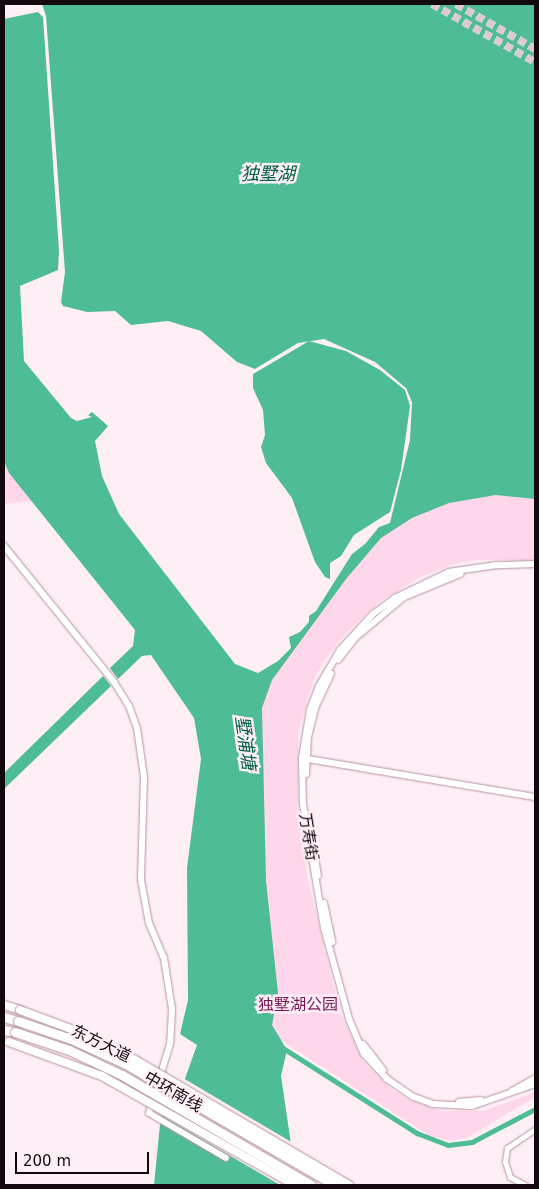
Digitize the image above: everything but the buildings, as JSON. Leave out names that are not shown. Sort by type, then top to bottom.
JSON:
[{"type":"highway","name":"中环南线","points":[[4,1016],[71,1039],[126,1064],[335,1185]]},
{"type":"highway","name":"中环南线","points":[[4,1030],[69,1050],[122,1075],[312,1185]]},
{"type":"main road","name":"东方大道","points":[[4,1005],[76,1031],[130,1057],[349,1185]]},
{"type":"main road","name":"东方大道","points":[[6,1042],[102,1076],[295,1185]]},
{"type":"street","points":[[4,546],[114,682],[129,706],[143,752],[141,880],[149,923],[164,958],[172,1010],[170,1044],[149,1113],[226,1158]]},
{"type":"street","name":"万寿街","points":[[535,566],[455,575],[404,597],[378,616],[355,638],[323,688],[312,718],[304,758],[303,804],[324,928],[349,1019],[364,1054],[386,1079],[414,1097],[433,1104],[472,1106],[535,1084]]},
{"type":"street","points":[[304,758],[535,797]]},
{"type":"street","name":"万寿街","points":[[304,758],[311,833],[336,960],[352,1017],[372,1058],[390,1076],[415,1094],[455,1103],[489,1099],[535,1078]]},
{"type":"street","points":[[524,1185],[510,1177],[505,1162],[508,1148],[535,1129]]},
{"type":"green space","points":[[4,457],[25,486],[32,501],[4,504]]},
{"type":"green space","name":"独墅湖公园","points":[[506,493],[535,497],[535,561],[477,560],[453,564],[417,579],[379,602],[346,633],[325,660],[313,681],[298,733],[298,806],[306,871],[340,1012],[363,1061],[389,1087],[405,1098],[441,1111],[483,1111],[535,1092],[535,1097],[470,1136],[453,1141],[430,1136],[282,1041],[269,1036],[256,689],[285,661],[343,580],[381,536],[422,511],[474,495]]},
{"type":"water","name":"独墅湖","points":[[42,4],[535,4],[535,499],[496,495],[449,503],[412,518],[381,538],[346,579],[272,680],[262,708],[266,881],[278,993],[272,1025],[287,1050],[281,1076],[297,1185],[154,1185],[162,1104],[184,1119],[194,1102],[182,1087],[197,1045],[180,1034],[188,1000],[187,868],[201,759],[194,718],[151,655],[142,656],[118,679],[110,668],[133,646],[135,630],[9,473],[4,461],[4,19],[38,12],[43,17],[59,251],[58,270],[20,286],[24,361],[71,418],[77,421],[92,417],[88,415],[92,412],[108,426],[95,441],[102,476],[119,514],[235,664],[258,673],[278,661],[291,648],[289,637],[300,632],[309,622],[309,616],[316,611],[352,554],[365,544],[379,527],[390,523],[410,440],[412,402],[406,388],[375,362],[324,339],[298,343],[255,369],[237,362],[201,331],[168,321],[131,325],[115,311],[87,312],[63,306],[61,302],[65,272],[46,16]]},
{"type":"water","points":[[309,341],[346,351],[380,370],[405,390],[410,406],[401,470],[390,512],[354,535],[341,556],[330,563],[330,579],[325,577],[315,562],[292,498],[266,463],[261,447],[265,435],[263,410],[253,388],[253,374]]},
{"type":"water","points":[[103,676],[111,686],[4,789],[4,773]]},
{"type":"pier","points":[[183,1078],[293,1143],[299,1185],[280,1185],[159,1114],[161,1102],[183,1115],[191,1102],[179,1087]]},
{"type":"waterway","points":[[283,1048],[417,1133],[448,1145],[472,1142],[535,1109]]},
{"type":"tunnel","points":[[432,4],[535,62]]},
{"type":"tunnel","points":[[456,4],[535,49]]},
{"type":"water label","name":"墅浦塘","points":[[245,743]]}]
